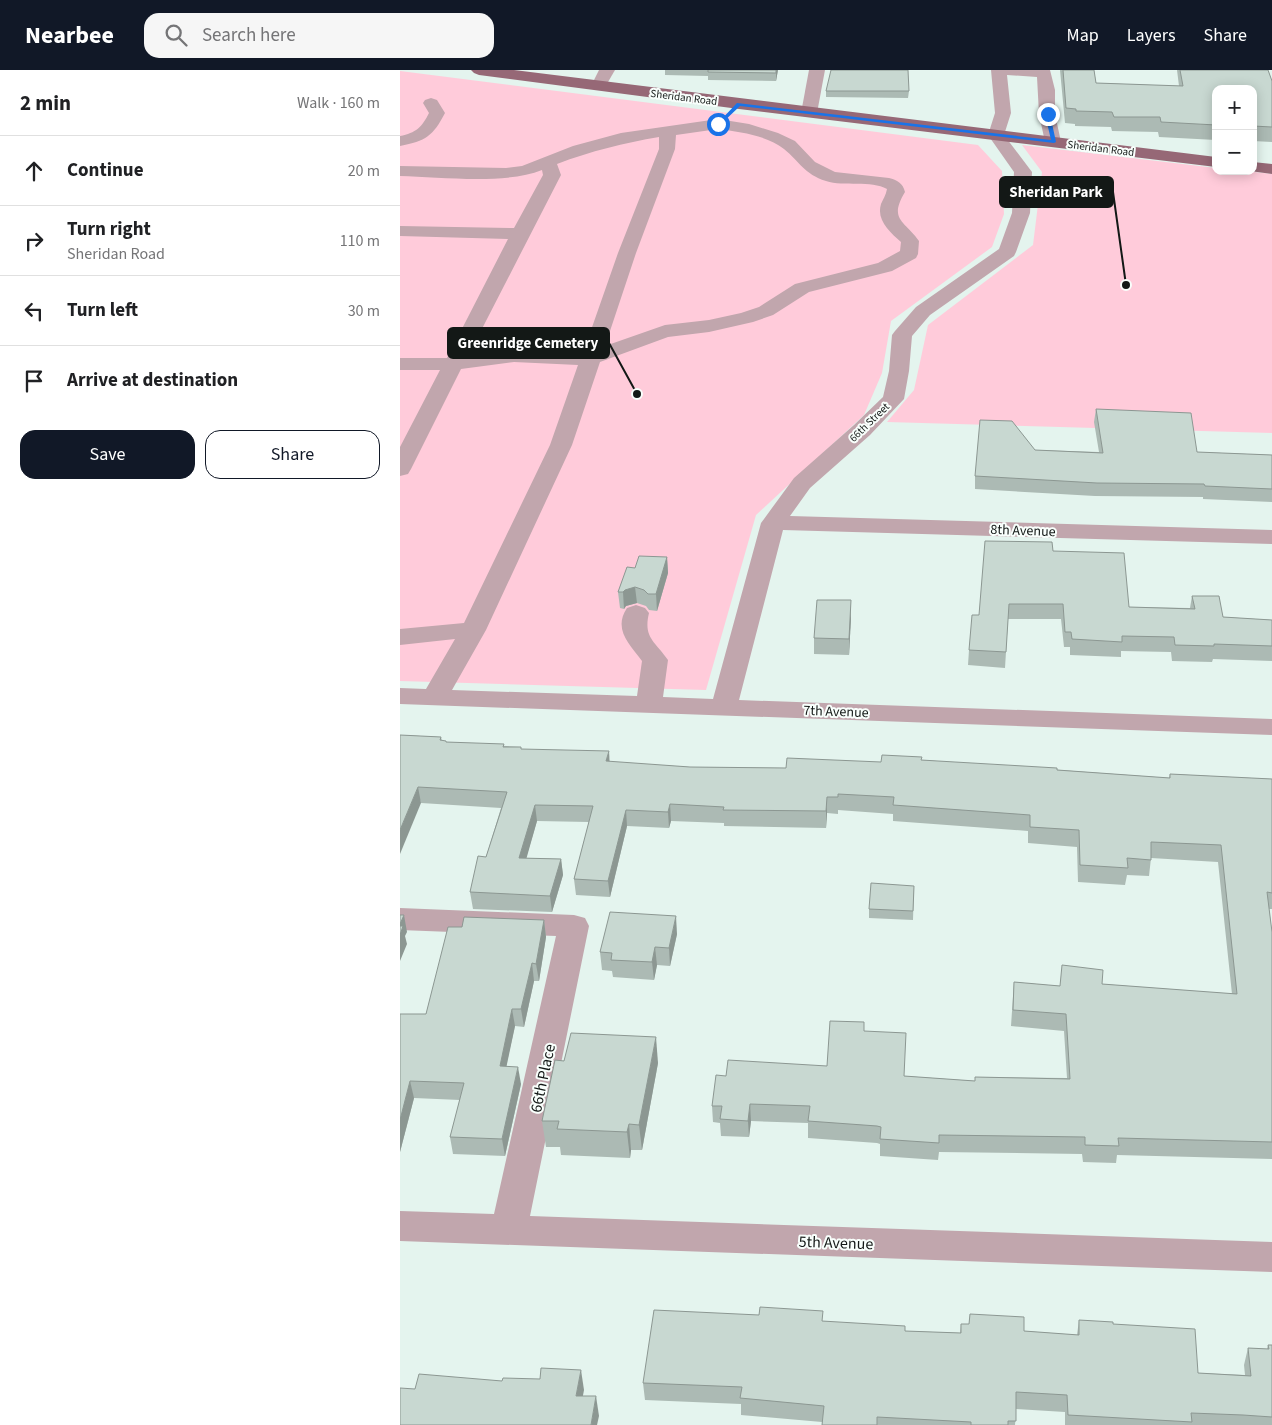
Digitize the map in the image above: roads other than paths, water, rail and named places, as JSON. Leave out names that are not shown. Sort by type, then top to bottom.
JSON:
[{"type":"main road","name":"Sheridan Road","points":[[485,70],[809,113],[1212,162]]},
{"type":"main road","points":[[1257,167],[1272,169]]},
{"type":"street","points":[[599,86],[607,70]]},
{"type":"street","points":[[809,113],[817,70]]},
{"type":"street","points":[[996,135],[1002,113],[999,70],[1044,72],[1048,114],[1054,142]]},
{"type":"street","points":[[400,141],[418,138],[426,133],[437,113],[431,104]]},
{"type":"street","points":[[718,124],[739,104]]},
{"type":"street","points":[[400,171],[506,173],[526,171],[579,150],[621,138],[718,124],[749,129],[772,136],[789,145],[809,166],[831,177],[889,183],[895,187],[896,192],[887,210],[892,225],[910,241],[909,254],[886,267],[802,288],[766,311],[746,318],[709,326],[665,331],[590,359],[514,356],[453,364],[400,364]]},
{"type":"street","points":[[435,697],[473,630],[562,445],[627,252],[666,148],[668,131]]},
{"type":"street","name":"66th Street","points":[[724,707],[773,523],[802,483],[862,430],[893,399],[899,371],[902,335],[923,311],[1007,252],[1021,213],[1023,172],[996,135]]},
{"type":"street","points":[[400,469],[552,175],[548,162]]},
{"type":"street","points":[[400,231],[520,234]]},
{"type":"street","name":"8th Avenue","points":[[773,523],[1272,537]]},
{"type":"street","points":[[636,613],[633,627],[636,636],[654,660],[655,669],[649,704]]},
{"type":"street","points":[[400,637],[473,630]]},
{"type":"street","name":"7th Avenue","points":[[400,696],[1272,727]]},
{"type":"street","name":"66th Place","points":[[400,919],[574,926],[509,1230]]},
{"type":"street","name":"5th Avenue","points":[[400,1226],[1272,1257]]},
{"type":"place","name":"Sheridan Park","points":[[1126,285]]},
{"type":"place","name":"Greenridge Cemetery","points":[[637,394]]}]
